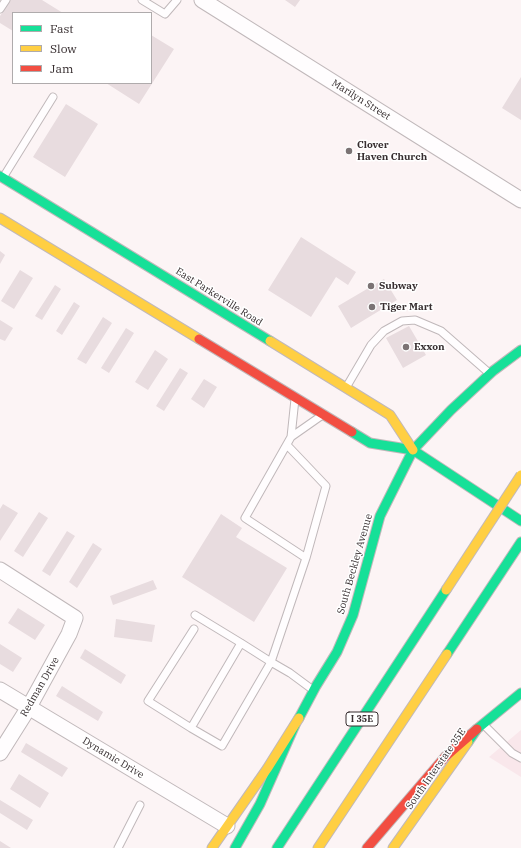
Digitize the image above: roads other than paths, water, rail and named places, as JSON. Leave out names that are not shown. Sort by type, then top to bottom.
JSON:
[{"type":"main road","name":"East Parkerville Road","points":[[1,179],[52,206],[328,381],[346,388],[390,415],[413,450],[519,520]]},
{"type":"main road","name":"East Parkerville Road","points":[[0,218],[295,397],[314,405],[323,414],[370,443],[413,450]]},
{"type":"main road","name":"South Beckley Avenue","points":[[212,848],[267,769],[295,725],[337,652],[353,615],[380,516],[413,450],[451,410],[490,374],[521,350]]},
{"type":"main road","name":"I 35E","points":[[277,848],[521,475]]},
{"type":"main road","points":[[318,848],[521,542]]},
{"type":"main road","name":"South Interstate 35E","points":[[393,848],[480,727],[521,693]]},
{"type":"main road","points":[[235,848],[260,804],[295,725]]},
{"type":"main road","points":[[367,848],[445,757],[480,727]]},
{"type":"street","name":"Marilyn Street","points":[[202,0],[521,200]]},
{"type":"street","name":"Redman Drive","points":[[0,570],[75,618],[70,634],[0,754]]},
{"type":"street","name":"Dynamic Drive","points":[[0,690],[227,826]]},
{"type":"lane","points":[[0,9],[6,0]]},
{"type":"lane","points":[[142,0],[165,14],[177,0]]},
{"type":"lane","points":[[1,179],[53,97]]},
{"type":"lane","points":[[346,388],[372,345],[384,331],[402,321],[415,320],[442,331],[490,374]]},
{"type":"lane","points":[[292,437],[295,397]]},
{"type":"lane","points":[[306,558],[245,518],[292,437],[323,414]]},
{"type":"lane","points":[[194,629],[148,701],[222,746],[271,662],[306,558],[326,486],[287,445]]},
{"type":"lane","points":[[195,615],[290,673],[314,691]]},
{"type":"lane","points":[[191,728],[241,643]]},
{"type":"lane","points":[[480,727],[512,753],[521,758]]},
{"type":"lane","points":[[118,848],[140,804]]},
{"type":"place","name":"Clover Haven Church","points":[[349,151]]},
{"type":"place","name":"Subway","points":[[371,286]]},
{"type":"place","name":"Tiger Mart","points":[[372,307]]},
{"type":"place","name":"Exxon","points":[[406,347]]}]
